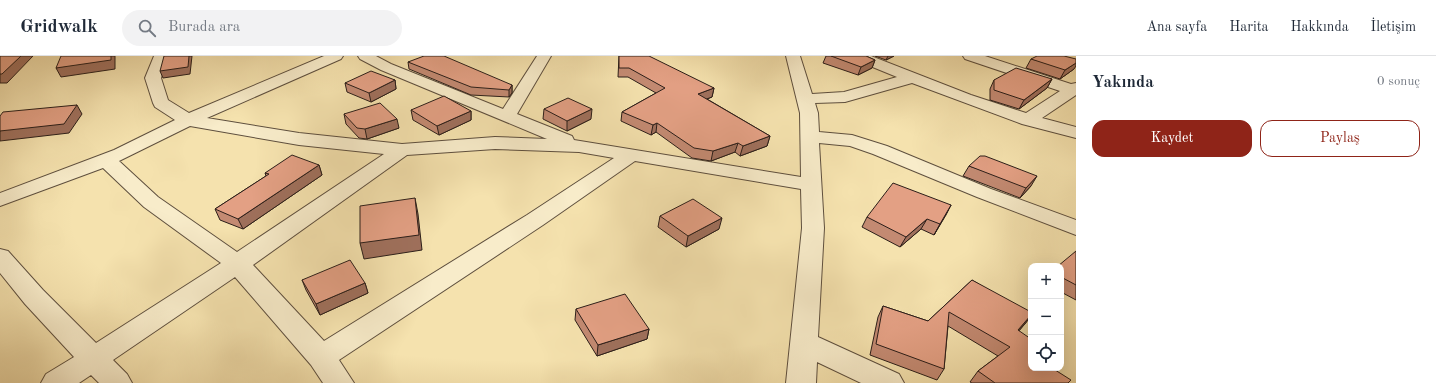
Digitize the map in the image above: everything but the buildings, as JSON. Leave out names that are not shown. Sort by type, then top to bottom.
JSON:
[{"type":"street","points":[[161,56],[153,78],[161,103],[188,120],[299,139],[402,150],[495,143],[579,146],[812,185]]},
{"type":"street","points":[[0,200],[106,160],[188,120],[336,56]]},
{"type":"street","points":[[365,56],[386,67],[579,146]]},
{"type":"street","points":[[507,117],[544,56]]},
{"type":"street","points":[[793,56],[810,113],[812,185],[813,228],[801,383]]},
{"type":"street","points":[[858,56],[986,106],[1028,120],[1076,133]]},
{"type":"street","points":[[970,56],[1074,89]]},
{"type":"street","points":[[805,98],[845,97],[912,78]]},
{"type":"street","points":[[1028,120],[1074,89]]},
{"type":"street","points":[[810,137],[852,141],[880,150],[984,193],[1076,228]]},
{"type":"street","points":[[56,383],[180,303],[402,150]]},
{"type":"street","points":[[321,357],[535,220],[631,155]]},
{"type":"street","points":[[106,160],[151,202],[238,263],[321,357],[339,383]]},
{"type":"street","points":[[0,257],[34,297],[95,358],[117,383]]},
{"type":"street","points":[[804,343],[889,383]]}]
